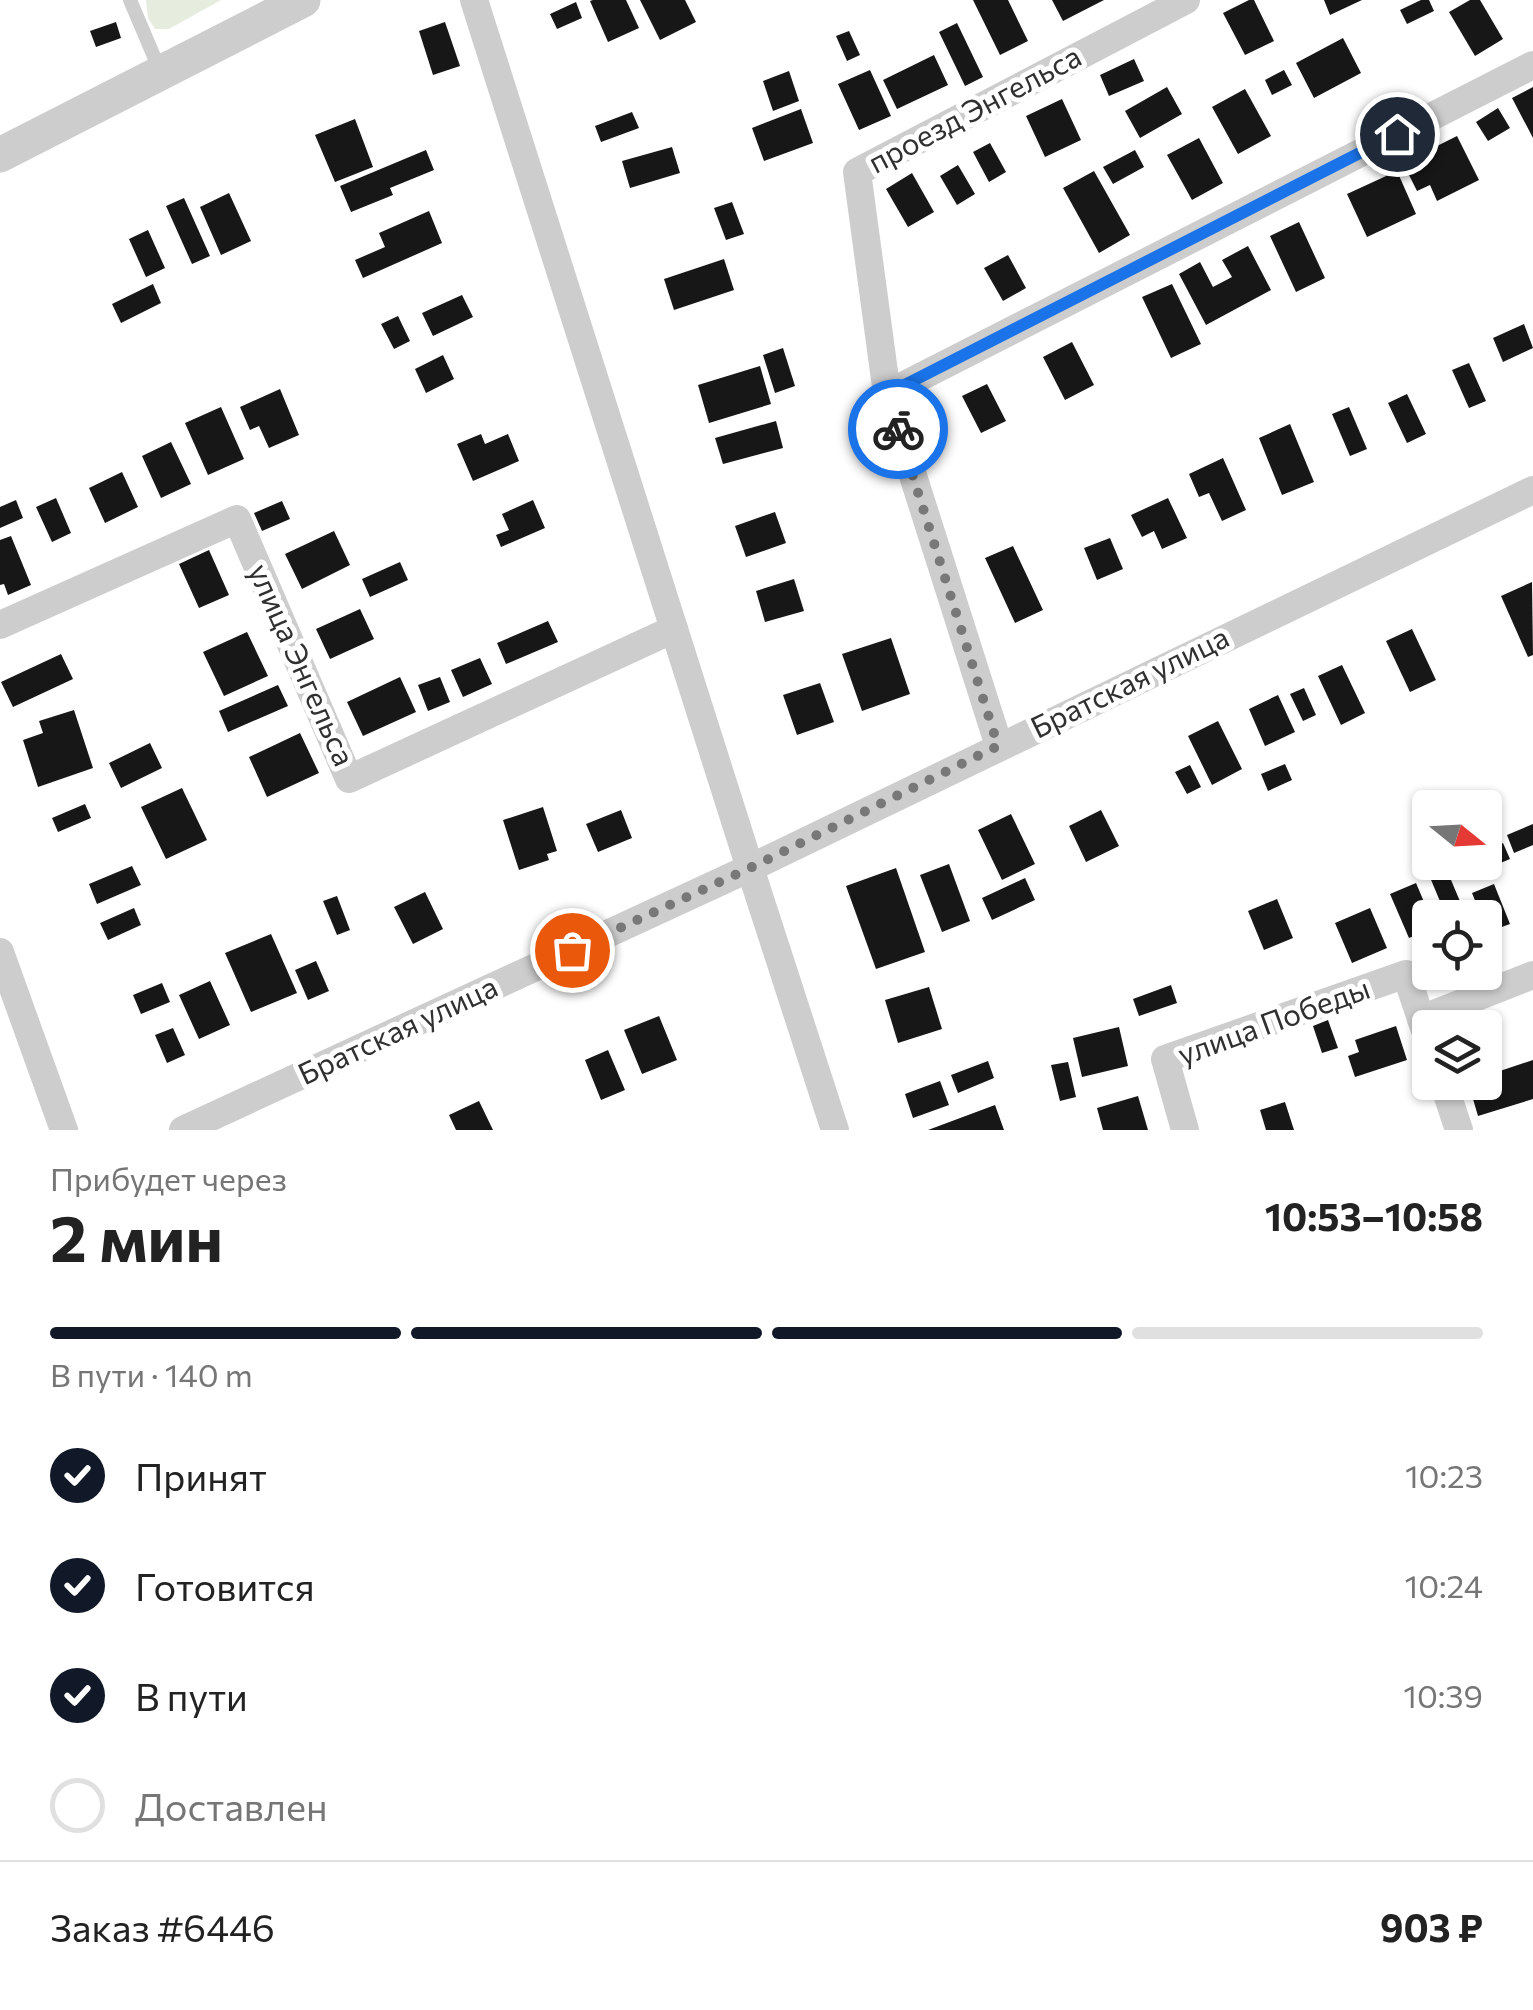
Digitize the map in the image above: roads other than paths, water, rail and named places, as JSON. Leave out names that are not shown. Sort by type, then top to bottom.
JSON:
[{"type":"street","points":[[0,155],[303,0]]},
{"type":"street","points":[[474,0],[835,1130]]},
{"type":"street","name":"проезд Энгельса","points":[[998,746],[887,394],[857,172],[1186,0]]},
{"type":"street","points":[[887,394],[1533,64]]},
{"type":"street","name":"Братская улица","points":[[182,1130],[750,868],[1533,490]]},
{"type":"street","name":"улица Энгельса","points":[[0,625],[238,519],[349,779],[674,629]]},
{"type":"street","points":[[0,952],[64,1130]]},
{"type":"street","name":"улица Победы","points":[[1185,1130],[1165,1060],[1406,974],[1418,1010]]},
{"type":"street","name":"улица Победы","points":[[1467,1010],[1533,975]]},
{"type":"street","points":[[1449,1100],[1459,1130]]},
{"type":"lane","points":[[130,0],[161,73]]}]
